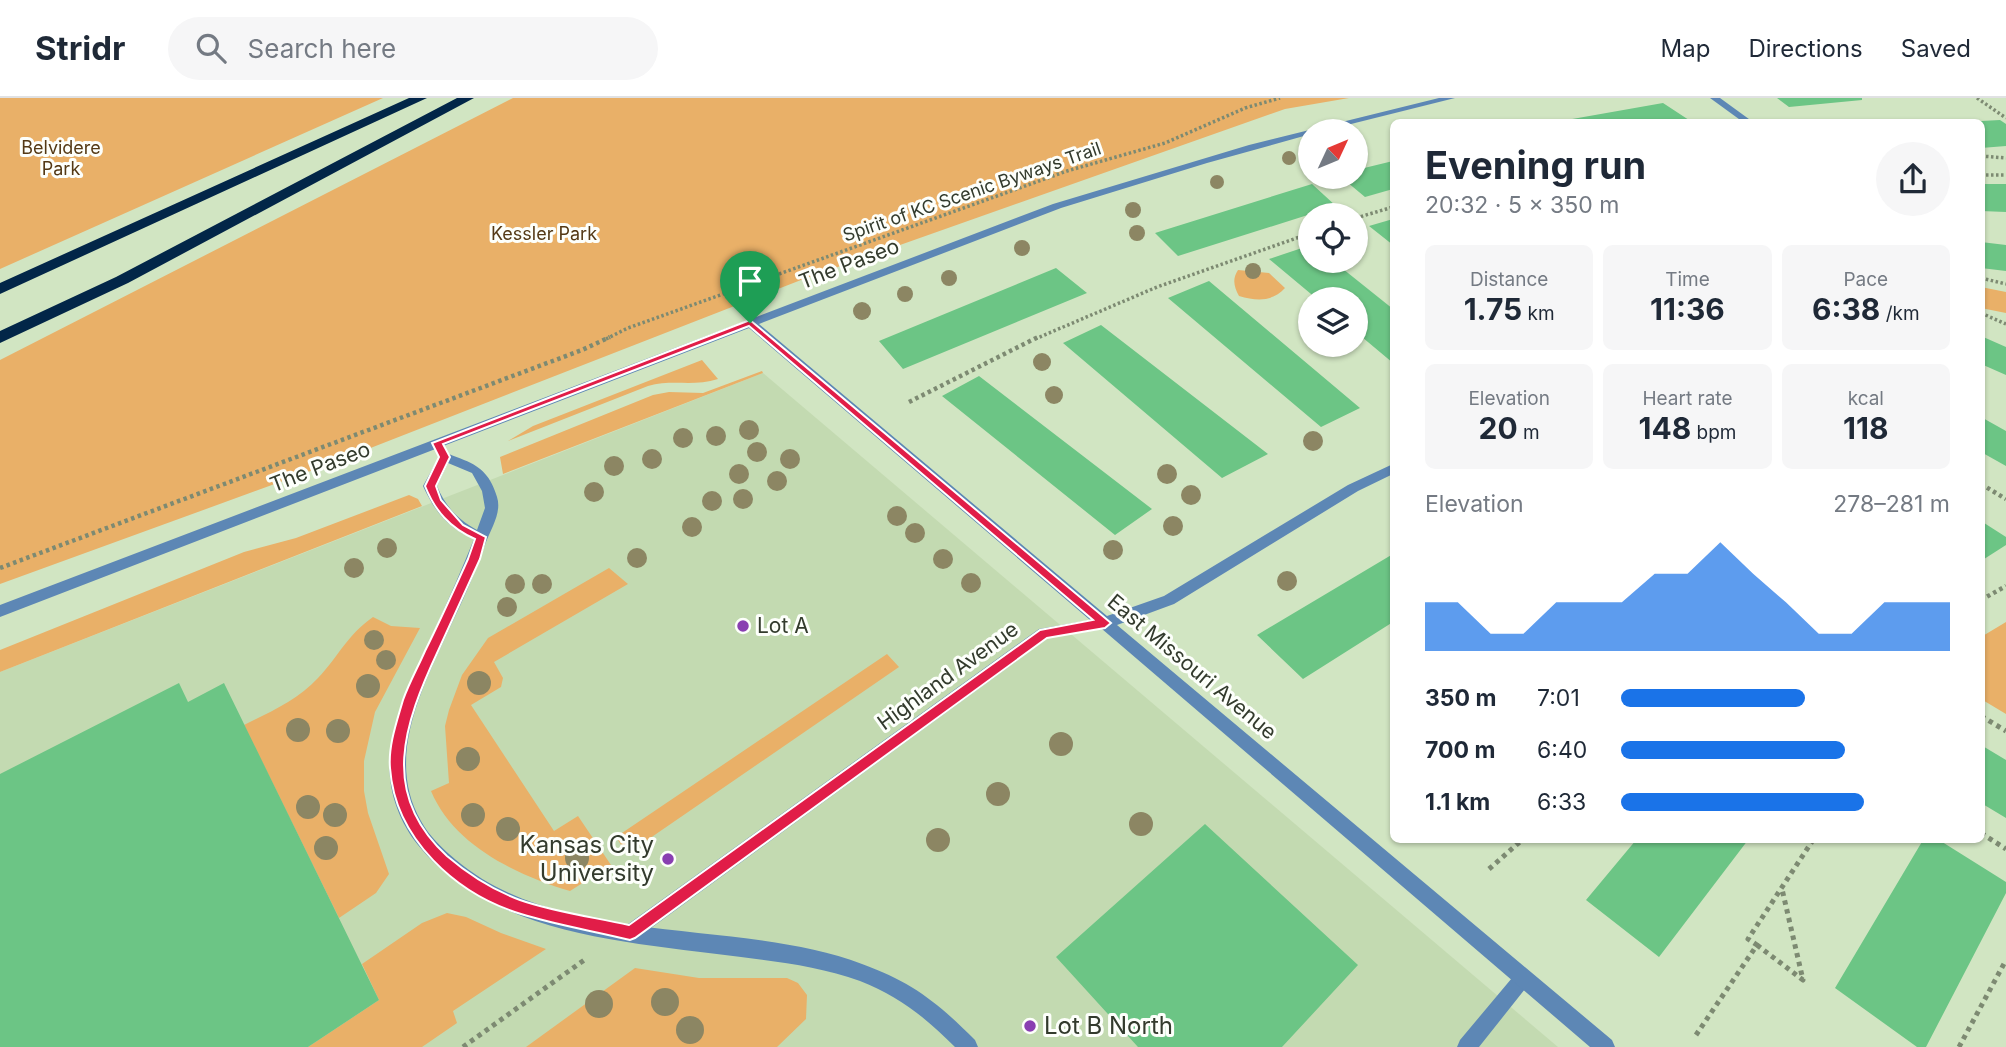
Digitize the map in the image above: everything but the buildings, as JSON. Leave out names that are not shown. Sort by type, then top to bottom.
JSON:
[{"type":"highway","points":[[0,289],[420,98]]},
{"type":"highway","points":[[0,338],[122,279],[467,98]]},
{"type":"street","name":"The Paseo","points":[[0,611],[1044,211],[1161,172],[1288,136],[1451,98]]},
{"type":"street","points":[[1714,98],[1744,119]]},
{"type":"street","name":"East Missouri Avenue","points":[[750,323],[1605,1047]]},
{"type":"street","points":[[437,443],[445,457],[477,470],[492,499],[491,514],[474,559],[410,697],[400,734],[396,765],[400,792],[411,821],[429,848],[455,872],[492,895],[562,919],[684,942],[805,956],[843,965],[882,981],[950,1024],[968,1047]]},
{"type":"street","points":[[445,457],[430,486],[437,502],[460,528],[481,537]]},
{"type":"street","name":"Highland Avenue","points":[[630,933],[1044,633],[1105,623],[1168,600],[1353,488],[1390,470]]},
{"type":"street","points":[[1467,1047],[1523,978]]},
{"type":"path","name":"Spirit of KC Scenic Byways Trail","points":[[0,568],[582,351],[628,328],[1066,171],[1166,143],[1245,108],[1280,98]]},
{"type":"path","points":[[1977,98],[2006,118]]},
{"type":"path","points":[[1985,156],[2006,158]]},
{"type":"path","points":[[1985,175],[2006,175]]},
{"type":"path","points":[[1368,214],[1390,208]]},
{"type":"path","points":[[909,402],[972,366],[1016,346],[1242,255],[1298,237]]},
{"type":"path","points":[[1985,279],[2006,284]]},
{"type":"path","points":[[1985,315],[2006,324]]},
{"type":"path","points":[[1985,486],[2006,499]]},
{"type":"path","points":[[1985,598],[2006,586]]},
{"type":"path","points":[[1985,718],[2006,730]]},
{"type":"path","points":[[1985,836],[2006,849]]},
{"type":"path","points":[[1489,869],[1518,843]]},
{"type":"path","points":[[1782,888],[1804,980],[1748,939],[1811,843]]},
{"type":"path","points":[[1696,1035],[1756,945]]},
{"type":"path","points":[[463,1047],[588,957]]},
{"type":"path","points":[[1959,1047],[2006,960]]},
{"type":"shaded area","name":"Kansas City University","points":[[763,373],[1558,1047],[0,1047],[0,672]]},
{"type":"green space","name":"Belvidere Park","points":[[0,98],[383,98],[0,269]]},
{"type":"green space","name":"Kessler Park","points":[[513,98],[1349,98],[1285,109],[801,280],[327,465],[0,584],[0,360]]},
{"type":"green space","points":[[1238,270],[1269,273],[1285,288],[1275,296],[1264,299],[1239,296],[1234,283]]},
{"type":"green space","points":[[1985,288],[2006,292],[2006,313],[1985,309]]},
{"type":"green space","points":[[702,360],[718,379],[648,386],[508,441],[533,426]]},
{"type":"green space","points":[[762,371],[763,373],[503,474],[500,457],[653,395],[669,392],[703,393]]},
{"type":"green space","points":[[409,495],[418,499],[422,506],[0,672],[0,650],[244,552],[296,538]]},
{"type":"green space","points":[[609,568],[628,584],[494,662],[503,678],[501,687],[471,705],[554,831],[578,816],[611,865],[570,891],[529,876],[489,856],[455,828],[431,791],[449,783],[445,726],[449,710],[462,675],[488,638]]},
{"type":"green space","points":[[373,617],[391,626],[420,628],[375,712],[364,761],[364,791],[368,813],[389,874],[376,893],[339,918],[244,725],[302,693],[325,670],[356,631]]},
{"type":"green space","points":[[2006,622],[2006,714],[1985,701],[1985,635]]},
{"type":"green space","points":[[887,654],[899,667],[627,854],[616,837]]},
{"type":"green space","points":[[447,913],[466,917],[546,949],[453,1011],[457,1023],[422,1047],[308,1047],[379,1000],[362,964],[422,923]]},
{"type":"green space","points":[[635,968],[699,978],[787,978],[798,983],[807,995],[806,1019],[777,1047],[526,1047]]},
{"type":"place","name":"Lot A","points":[[743,626]]},
{"type":"place","name":"Kansas City University","points":[[668,859]]},
{"type":"place","name":"Lot B North","points":[[1030,1026]]},
{"type":"route","points":[[750,323],[1105,623],[1044,633],[630,933],[562,919],[492,895],[455,872],[429,848],[411,821],[400,792],[396,765],[400,734],[410,697],[474,559],[481,537],[460,528],[437,502],[430,486],[445,457],[437,443],[750,323]]}]
